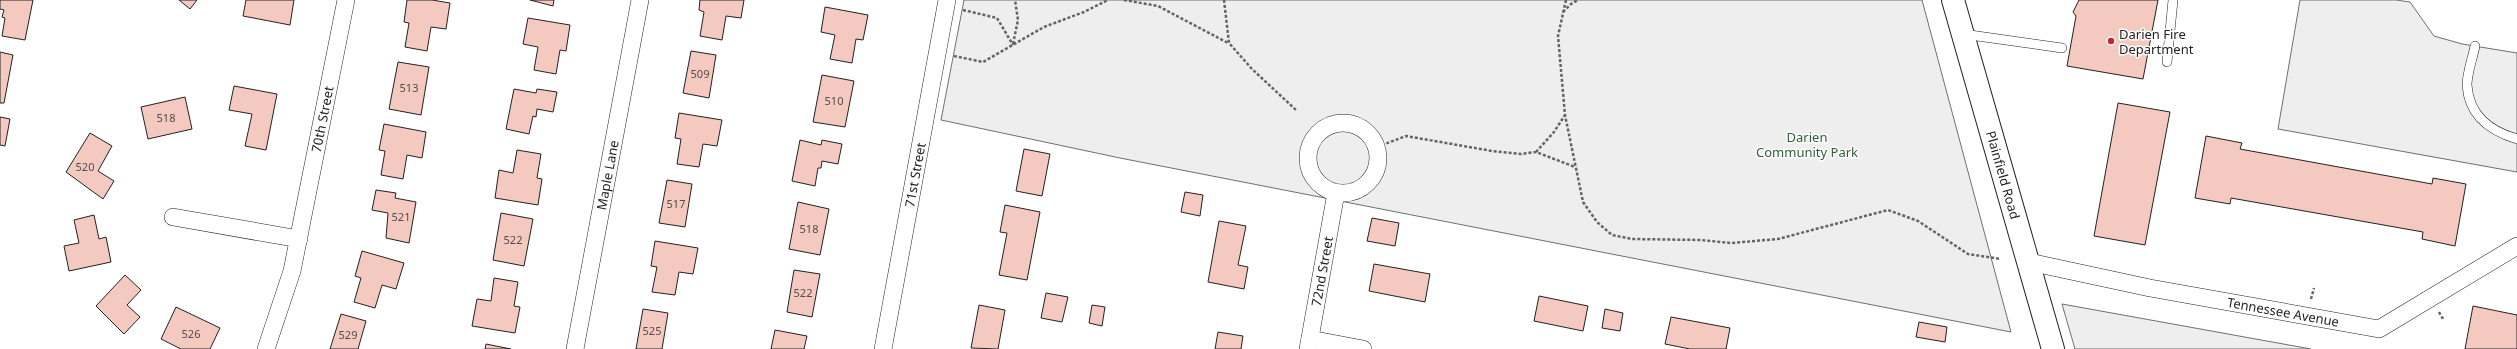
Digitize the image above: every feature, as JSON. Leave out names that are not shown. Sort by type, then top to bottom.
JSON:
[{"type":"main road","name":"Plainfield Road","points":[[1953,0],[2053,349]]},
{"type":"street","name":"70th Street","points":[[266,349],[284,299],[299,239],[346,0]]},
{"type":"street","name":"Maple Lane","points":[[575,349],[640,0]]},
{"type":"street","name":"71st Street","points":[[883,349],[947,0]]},
{"type":"street","points":[[1351,124],[1362,128],[1371,137],[1377,147],[1378,160],[1376,171],[1369,182],[1360,189],[1348,193],[1336,193],[1326,189],[1311,173],[1309,151],[1320,132],[1334,125],[1351,124]]},
{"type":"street","name":"72nd Street","points":[[1309,344],[1336,193]]},
{"type":"street","points":[[172,218],[299,239]]},
{"type":"street","name":"Tennessee Avenue","points":[[2029,262],[2150,288],[2379,329],[2517,246]]},
{"type":"street","points":[[1309,344],[1363,349]]},
{"type":"lane","points":[[2167,62],[2174,0]]},
{"type":"lane","points":[[1963,34],[2062,48]]},
{"type":"lane","points":[[2475,46],[2467,84],[2471,100],[2481,121],[2497,134],[2517,139]]},
{"type":"path","points":[[1013,45],[1018,20],[1015,0]]},
{"type":"path","points":[[953,56],[984,62],[1044,27],[1084,12],[1108,0]]},
{"type":"path","points":[[1124,0],[1158,6],[1229,43],[1252,69],[1296,110]]},
{"type":"path","points":[[1224,0],[1229,43]]},
{"type":"path","points":[[1566,0],[1558,42],[1565,115],[1583,202],[1597,222],[1612,235],[1632,239],[1747,242],[1778,239],[1888,210],[1918,221],[1968,254],[2001,259]]},
{"type":"path","points":[[1563,12],[1571,4],[1578,0]]},
{"type":"path","points":[[962,9],[996,18],[1013,45]]},
{"type":"path","points":[[1536,152],[1554,132],[1565,115]]},
{"type":"path","points":[[1377,147],[1406,136],[1492,151],[1521,154],[1536,152],[1576,168]]},
{"type":"green space","name":"Darien Community Park","points":[[964,0],[1922,0],[2011,332],[1120,158],[941,120]]},
{"type":"green space","points":[[2300,0],[2396,0],[2410,2],[2434,36],[2462,44],[2517,53],[2517,172],[2278,129]]},
{"type":"green space","points":[[2062,304],[2311,349],[2075,349]]},
{"type":"building","points":[[0,0],[33,0],[25,40],[2,36],[5,18],[2,17],[4,10],[0,9]]},
{"type":"building","points":[[179,0],[197,0],[190,9]]},
{"type":"building","points":[[246,0],[294,0],[290,25],[243,16]]},
{"type":"building","points":[[407,0],[432,0],[450,3],[446,29],[431,27],[427,51],[405,47],[409,23],[404,22]]},
{"type":"building","points":[[530,0],[554,0],[553,6]]},
{"type":"building","points":[[700,0],[744,0],[741,18],[726,16],[722,40],[700,36],[704,12],[699,10]]},
{"type":"building","name":"Darien Fire Department","points":[[2079,0],[2158,0],[2143,79],[2067,66],[2076,16],[2073,12]]},
{"type":"building","points":[[825,7],[868,15],[863,40],[856,39],[852,63],[830,59],[835,35],[821,32]]},
{"type":"building","points":[[528,18],[570,25],[566,51],[560,50],[556,74],[534,70],[538,47],[523,44]]},
{"type":"building","points":[[691,51],[716,55],[709,98],[683,93]]},
{"type":"building","points":[[0,52],[13,55],[4,103],[0,103]]},
{"type":"building","points":[[398,62],[429,67],[421,115],[389,109]]},
{"type":"building","points":[[822,75],[854,81],[845,127],[813,122]]},
{"type":"building","points":[[234,86],[277,94],[266,150],[245,146],[252,114],[229,110]]},
{"type":"building","points":[[514,89],[536,93],[537,89],[557,92],[553,112],[537,109],[536,117],[533,116],[529,134],[506,129]]},
{"type":"building","points":[[185,97],[192,129],[148,139],[141,107]]},
{"type":"building","points":[[2118,103],[2170,112],[2145,245],[2094,236]]},
{"type":"building","points":[[679,113],[722,120],[717,146],[703,144],[699,167],[677,164],[681,139],[675,138]]},
{"type":"building","points":[[0,117],[10,119],[5,146],[0,145]]},
{"type":"building","points":[[384,124],[426,132],[422,158],[407,155],[403,179],[381,175],[385,151],[379,150]]},
{"type":"building","points":[[90,133],[112,146],[98,171],[114,181],[103,199],[66,172]]},
{"type":"building","points":[[2206,136],[2242,143],[2240,149],[2432,184],[2433,178],[2466,184],[2455,246],[2422,239],[2423,232],[2231,198],[2230,204],[2195,198]]},
{"type":"building","points":[[800,140],[821,145],[822,140],[842,144],[838,164],[822,161],[821,168],[818,168],[815,186],[792,181]]},
{"type":"building","points":[[1024,149],[1050,154],[1042,196],[1016,191]]},
{"type":"building","points":[[517,150],[541,154],[537,178],[542,179],[538,205],[495,198],[499,170],[513,173]]},
{"type":"building","points":[[667,180],[692,184],[685,227],[659,223]]},
{"type":"building","points":[[376,190],[396,193],[395,198],[416,202],[409,243],[386,238],[388,213],[372,210]]},
{"type":"building","points":[[1185,192],[1203,195],[1200,216],[1181,212]]},
{"type":"building","points":[[798,202],[829,209],[820,255],[789,249]]},
{"type":"building","points":[[1005,205],[1040,212],[1027,280],[999,275],[1007,233],[1000,232]]},
{"type":"building","points":[[501,213],[533,219],[524,266],[493,260]]},
{"type":"building","points":[[94,215],[99,239],[106,237],[111,262],[69,271],[64,246],[79,243],[74,220]]},
{"type":"building","points":[[1372,218],[1399,223],[1395,246],[1367,241]]},
{"type":"building","points":[[1219,221],[1246,226],[1238,265],[1248,267],[1244,289],[1208,282]]},
{"type":"building","points":[[655,241],[698,248],[693,274],[679,272],[675,295],[652,292],[657,267],[651,266]]},
{"type":"building","points":[[362,251],[404,263],[396,289],[382,285],[375,308],[354,302],[361,278],[355,276]]},
{"type":"building","points":[[1374,264],[1430,274],[1425,302],[1369,291]]},
{"type":"building","points":[[794,270],[820,274],[812,317],[787,312]]},
{"type":"building","points":[[125,275],[141,290],[127,305],[140,317],[124,334],[96,306]]},
{"type":"building","points":[[494,278],[518,282],[514,306],[520,307],[515,333],[472,326],[477,299],[491,301]]},
{"type":"building","points":[[1046,293],[1068,297],[1062,322],[1041,318]]},
{"type":"building","points":[[1539,296],[1588,306],[1583,331],[1534,321]]},
{"type":"building","points":[[979,305],[1005,310],[998,349],[971,348]]},
{"type":"building","points":[[1092,305],[1105,307],[1102,326],[1089,323]]},
{"type":"building","points":[[2473,306],[2517,315],[2517,349],[2465,349]]},
{"type":"building","points":[[176,307],[220,328],[210,349],[181,349],[161,339]]},
{"type":"building","points":[[643,309],[668,313],[662,349],[636,349]]},
{"type":"building","points":[[1605,309],[1623,313],[1620,331],[1602,328]]},
{"type":"building","points":[[341,314],[366,321],[358,349],[330,349]]},
{"type":"building","points":[[1671,317],[1730,328],[1726,349],[1690,349],[1665,344]]},
{"type":"building","points":[[1919,322],[1947,327],[1945,342],[1916,337]]},
{"type":"building","points":[[775,330],[807,336],[804,349],[771,349]]},
{"type":"building","points":[[1218,332],[1243,336],[1241,349],[1215,349]]},
{"type":"building","points":[[486,344],[511,349],[485,349]]},
{"type":"place","name":"Darien Fire Department","points":[[2111,41]]}]
